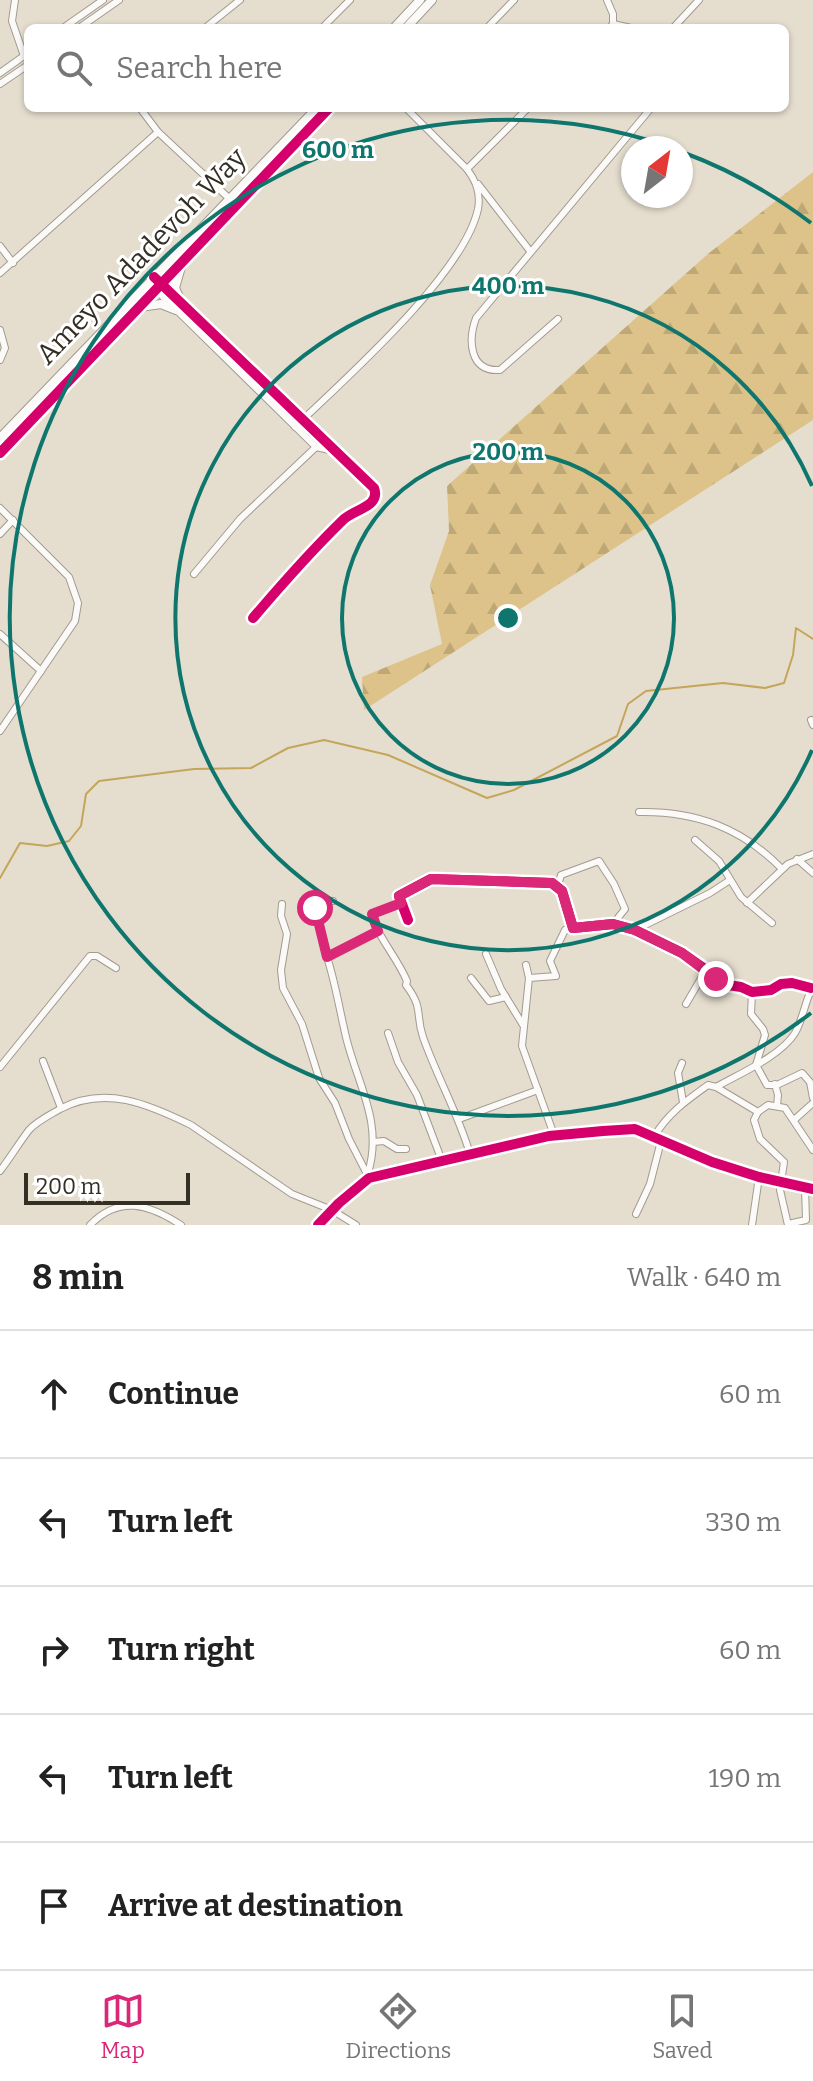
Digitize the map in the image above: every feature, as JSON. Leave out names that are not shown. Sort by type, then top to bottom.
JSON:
[{"type":"street","points":[[15,0],[12,21],[24,50]]},
{"type":"street","points":[[68,24],[103,0]]},
{"type":"street","points":[[86,24],[119,0]]},
{"type":"street","points":[[210,24],[240,0]]},
{"type":"street","points":[[326,24],[350,0]]},
{"type":"street","points":[[398,24],[420,0]]},
{"type":"street","points":[[410,24],[432,0]]},
{"type":"street","points":[[491,24],[514,0]]},
{"type":"street","points":[[607,0],[613,14],[611,24]]},
{"type":"street","points":[[677,24],[699,0]]},
{"type":"street","points":[[75,19],[78,24]]},
{"type":"street","points":[[0,73],[24,56]]},
{"type":"street","points":[[0,84],[24,68]]},
{"type":"street","points":[[143,112],[158,132],[233,202]]},
{"type":"street","name":"Ameyo Adadevoh Way","points":[[0,453],[139,307],[155,284],[183,261],[313,112]]},
{"type":"street","name":"Ameyo Adadevoh Way","points":[[0,438],[325,112]]},
{"type":"street","points":[[411,112],[467,169],[530,251]]},
{"type":"street","points":[[467,169],[524,112]]},
{"type":"street","points":[[558,319],[500,370],[488,369],[475,358],[470,347],[476,318],[648,112]]},
{"type":"street","points":[[0,273],[158,132]]},
{"type":"street","points":[[295,427],[398,327],[443,273],[472,227],[479,207],[475,181]]},
{"type":"street","points":[[0,246],[13,263]]},
{"type":"street","points":[[183,261],[175,288],[179,307],[316,447],[337,452]]},
{"type":"street","points":[[155,284],[374,488],[376,498],[367,507],[348,515],[316,546],[253,618]]},
{"type":"street","points":[[139,307],[161,304],[179,307]]},
{"type":"street","points":[[0,330],[5,348],[0,360]]},
{"type":"street","points":[[194,574],[240,519],[316,447]]},
{"type":"street","points":[[0,508],[69,577],[78,603],[75,621],[0,731]]},
{"type":"street","points":[[0,534],[13,520]]},
{"type":"street","points":[[0,634],[41,671]]},
{"type":"street","points":[[639,812],[669,812],[702,818],[762,850],[782,869]]},
{"type":"street","points":[[695,840],[719,861],[747,903],[772,923]]},
{"type":"street","points":[[747,903],[782,869],[797,859],[813,854]]},
{"type":"street","points":[[797,859],[813,873]]},
{"type":"street","points":[[558,885],[561,875],[599,861],[625,909],[613,924]]},
{"type":"street","points":[[408,920],[399,896],[431,879],[490,879],[558,885]]},
{"type":"street","points":[[635,930],[730,880]]},
{"type":"street","points":[[558,885],[573,928]]},
{"type":"street","points":[[333,901],[315,905],[339,994],[348,1044],[369,1103],[373,1142],[368,1176]]},
{"type":"street","points":[[401,903],[372,914],[419,1008],[423,1037],[459,1119],[470,1154]]},
{"type":"street","points":[[282,904],[281,916],[287,934],[281,970],[283,988],[302,1024],[319,1078],[335,1103],[368,1176]]},
{"type":"street","points":[[529,978],[556,976],[550,961],[565,930],[613,924],[635,930],[682,953],[728,985],[752,992],[792,983],[812,987],[810,1001],[795,1034],[756,1065],[716,1087]]},
{"type":"street","points":[[327,957],[378,931]]},
{"type":"street","points":[[486,954],[523,1025]]},
{"type":"street","points":[[0,1067],[90,956],[97,956],[116,968]]},
{"type":"street","points":[[526,965],[529,978],[522,1046],[554,1135]]},
{"type":"street","points":[[686,1004],[706,970]]},
{"type":"street","points":[[471,978],[489,1001],[506,997]]},
{"type":"street","points":[[752,992],[751,1014],[765,1035],[756,1065],[767,1085],[802,1073],[810,1082],[813,1100],[794,1120]]},
{"type":"street","points":[[388,1033],[398,1062],[417,1095],[442,1161]]},
{"type":"street","points":[[43,1061],[61,1108]]},
{"type":"street","points":[[682,1063],[678,1073],[683,1102]]},
{"type":"street","points":[[775,1084],[777,1106]]},
{"type":"street","points":[[636,1214],[650,1184],[658,1139],[683,1102],[708,1085],[758,1112]]},
{"type":"street","points":[[459,1119],[538,1090]]},
{"type":"street","points":[[0,1171],[31,1128],[75,1101],[106,1096],[173,1116],[191,1125],[292,1194],[332,1210],[356,1225]]},
{"type":"street","points":[[318,1225],[368,1176],[554,1135],[635,1129],[712,1162],[759,1177],[781,1182],[809,1188],[806,1220],[788,1224],[780,1190],[781,1182],[784,1162],[760,1139],[754,1120],[758,1112],[768,1105],[785,1108],[809,1136],[813,1150]]},
{"type":"street","points":[[373,1142],[384,1141],[397,1149],[406,1149]]},
{"type":"street","points":[[752,1225],[759,1177]]},
{"type":"street","points":[[90,1225],[102,1213],[123,1206],[142,1206],[160,1212],[181,1225]]},
{"type":"green space","points":[[813,172],[813,420],[364,710],[362,677],[442,644],[430,585],[449,531],[447,486],[709,253]]},
{"type":"waterway","points":[[0,878],[20,843],[47,846],[69,841],[81,826],[86,794],[99,781],[194,769],[251,768],[288,748],[324,740],[388,755],[487,798],[514,790],[617,736],[628,704],[646,691],[723,683],[765,688],[784,683],[793,655],[796,628],[813,639]]},
{"type":"cycle path","points":[[0,453],[325,112]]},
{"type":"cycle path","points":[[154,277],[374,488],[374,499],[370,504],[343,520],[253,618]]},
{"type":"cycle path","points":[[408,920],[399,896],[431,879],[552,883],[562,891],[573,928],[613,924],[635,930],[682,953],[728,985],[752,992],[792,983],[811,988]]},
{"type":"cycle path","points":[[318,1225],[369,1178],[549,1136],[603,1131],[635,1129],[712,1162],[813,1189]]},
{"type":"route","points":[[315,908],[327,957],[378,931],[372,914],[401,903],[399,896],[431,879],[552,883],[562,891],[573,928],[613,924],[635,930],[682,953],[716,979]]}]
